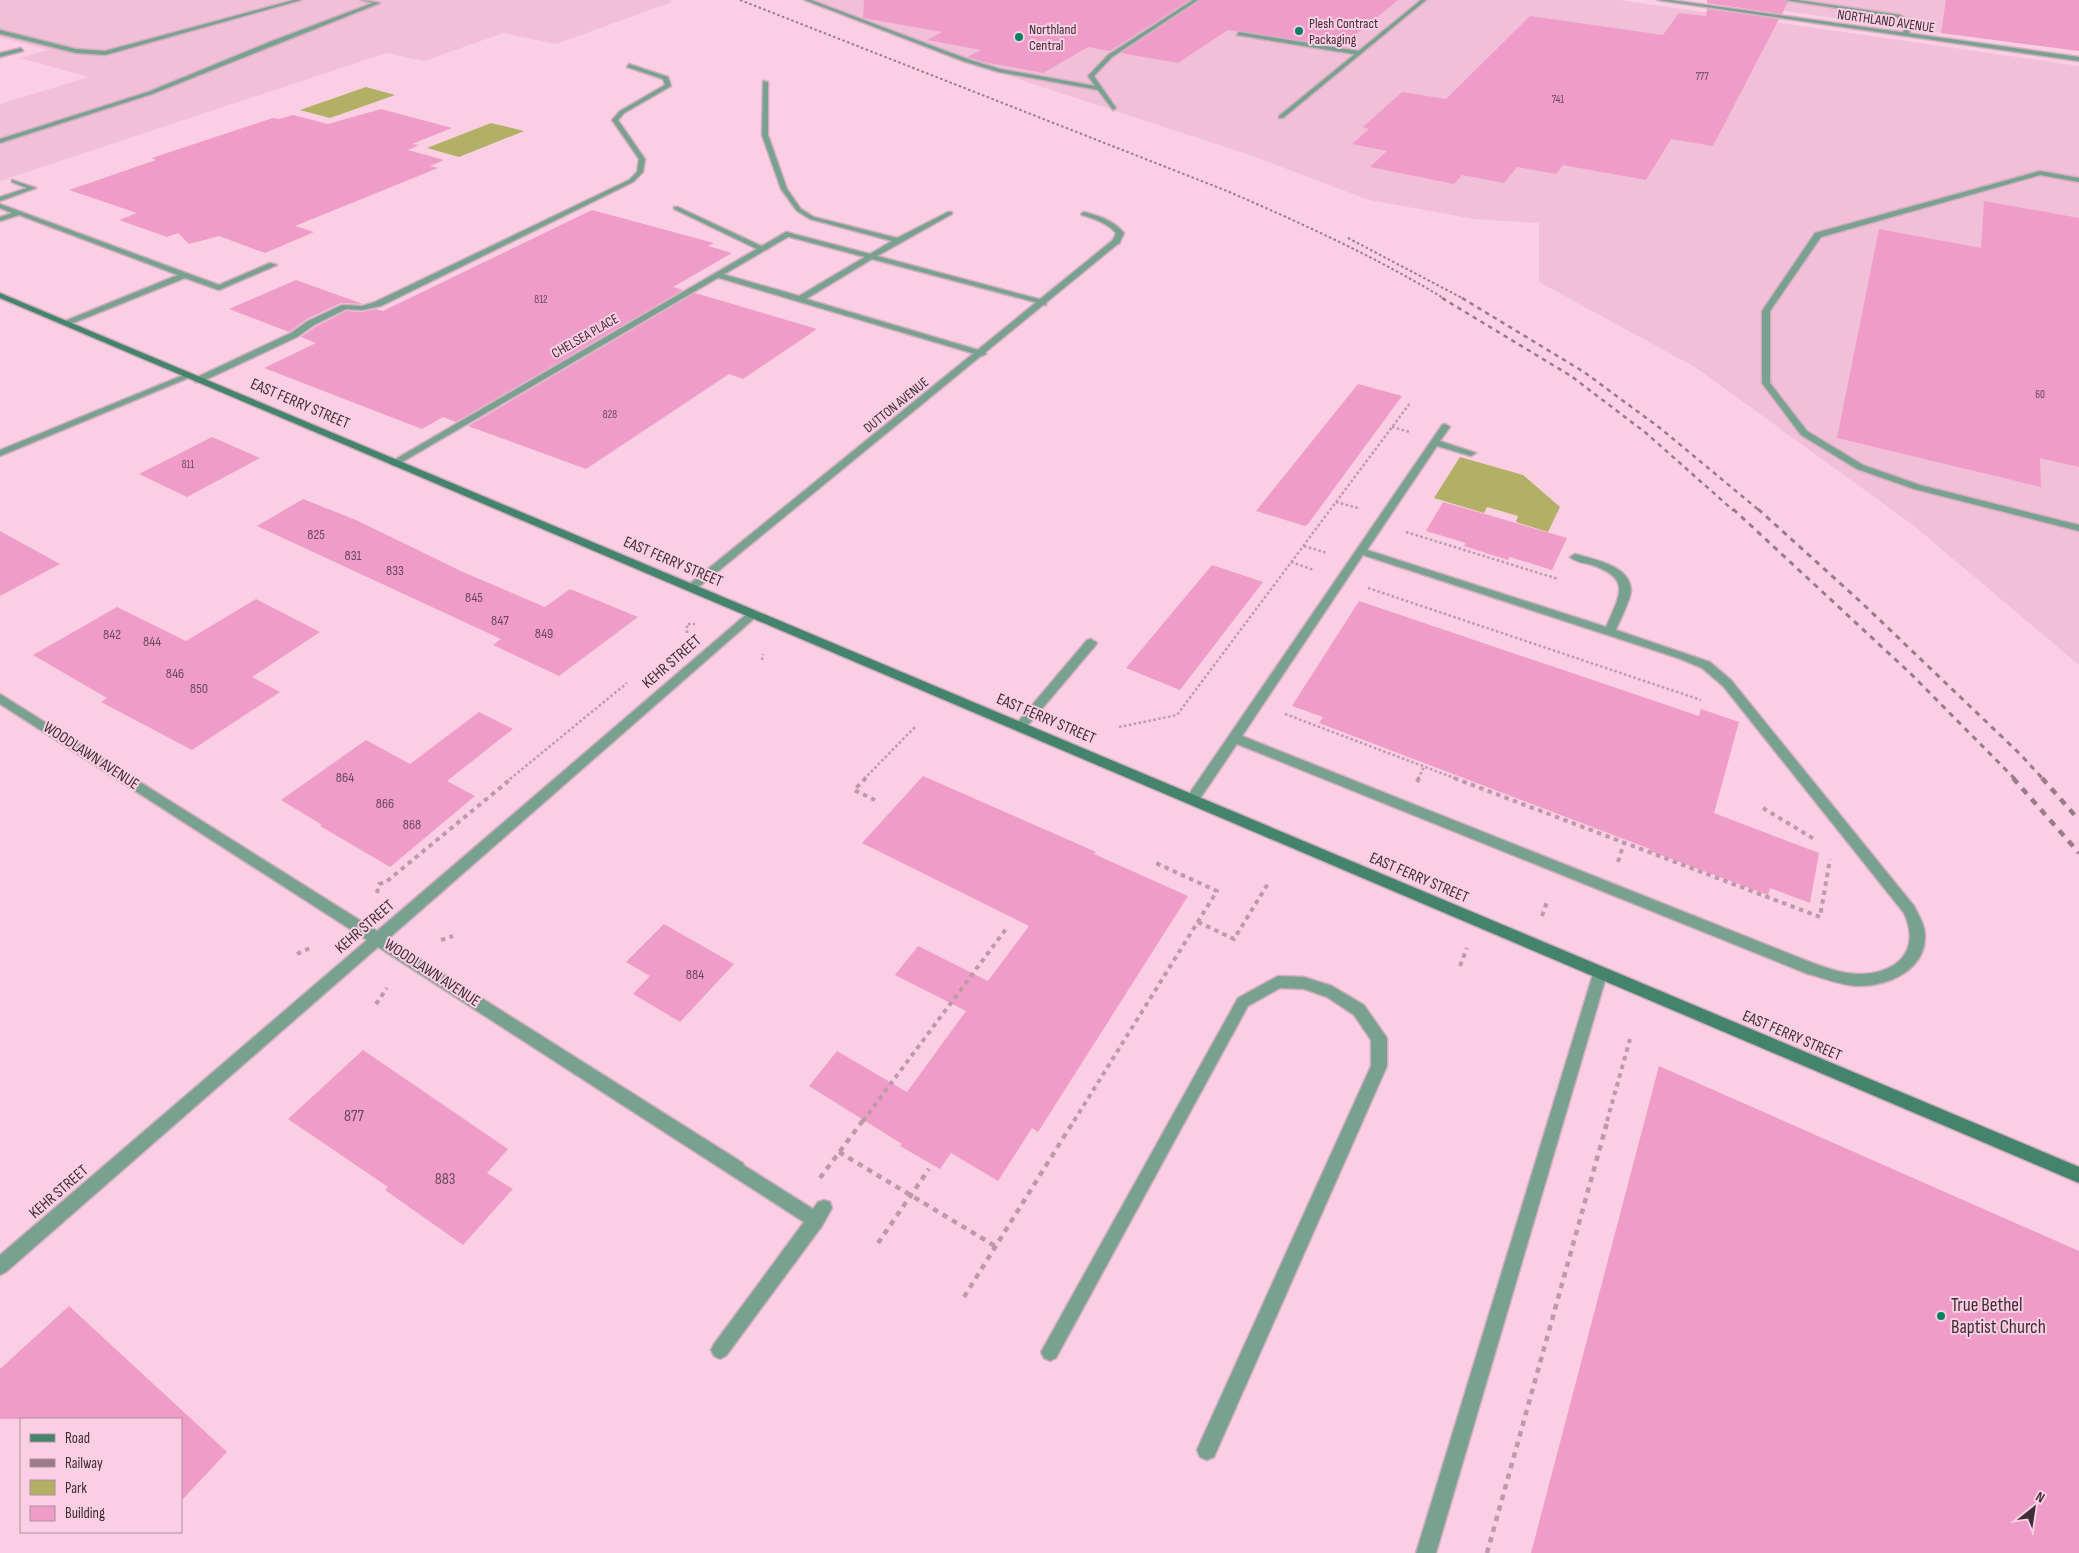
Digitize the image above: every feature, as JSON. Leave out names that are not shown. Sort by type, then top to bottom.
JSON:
[{"type":"street","points":[[0,32],[76,51],[106,53],[299,0]]},
{"type":"street","points":[[0,141],[150,93],[274,42],[378,3],[363,0]]},
{"type":"street","points":[[807,0],[965,60],[999,70],[1100,89]]},
{"type":"street","points":[[1113,108],[1091,76],[1110,56],[1196,0]]},
{"type":"street","points":[[1281,117],[1424,0]]},
{"type":"street","name":"NORTHLAND AVENUE","points":[[1660,0],[2079,59]]},
{"type":"street","points":[[1787,0],[1898,16],[1908,22],[1906,35]]},
{"type":"street","points":[[1239,34],[1359,53]]},
{"type":"street","points":[[0,56],[21,50]]},
{"type":"street","points":[[0,453],[194,378],[294,335],[311,323],[346,307],[362,308],[378,304],[631,181],[640,174],[643,166],[642,159],[615,120],[622,112],[668,86],[666,78],[629,66]]},
{"type":"street","points":[[765,82],[765,136],[784,189],[799,210],[812,218],[898,240]]},
{"type":"street","points":[[2079,180],[2040,173],[1818,235],[1766,311],[1766,383],[1804,433],[1860,467],[1917,486],[2079,528]]},
{"type":"street","points":[[0,199],[33,188],[14,181]]},
{"type":"street","points":[[0,206],[219,288],[273,265]]},
{"type":"street","points":[[676,208],[764,249]]},
{"type":"street","points":[[0,219],[19,212]]},
{"type":"street","points":[[800,299],[870,256],[950,213]]},
{"type":"street","name":"DUTTON AVENUE","points":[[691,588],[982,354],[1116,242],[1120,233],[1113,225],[1101,218],[1084,214]]},
{"type":"street","name":"CHELSEA PLACE","points":[[394,463],[789,234],[870,256]]},
{"type":"street","points":[[870,256],[1043,303]]},
{"type":"street","points":[[68,323],[186,275]]},
{"type":"street","points":[[719,275],[982,354]]},
{"type":"street","name":"EAST FERRY STREET","points":[[0,295],[1600,974],[2079,1175]]},
{"type":"street","points":[[1192,800],[1446,427]]},
{"type":"street","points":[[1435,443],[1471,453]]},
{"type":"street","points":[[1234,738],[1808,968],[1847,979],[1876,979],[1899,972],[1915,956],[1918,934],[1910,910],[1728,683],[1706,664],[1362,550]]},
{"type":"street","points":[[1575,557],[1613,571],[1625,584],[1626,591],[1610,631]]},
{"type":"street","name":"KEHR STREET","points":[[0,1266],[753,614]]},
{"type":"street","points":[[1020,727],[1091,643]]},
{"type":"street","name":"WOODLAWN AVENUE","points":[[0,698],[737,1169],[820,1214],[720,1350]]},
{"type":"street","points":[[1426,1553],[1600,974]]},
{"type":"street","points":[[1050,1352],[1243,1002],[1278,982],[1304,983],[1332,992],[1359,1010],[1379,1038],[1379,1066],[1206,1450]]},
{"type":"path","points":[[1119,727],[1176,715],[1394,427],[1410,403]]},
{"type":"path","points":[[1336,502],[1367,511]]},
{"type":"path","points":[[1403,531],[1527,571],[1565,581]]},
{"type":"path","points":[[1304,546],[1334,556]]},
{"type":"path","points":[[1291,562],[1322,573]]},
{"type":"path","points":[[1365,587],[1406,599],[1704,701]]},
{"type":"path","name":"KEHR STREET","points":[[679,640],[688,632],[687,624],[695,624]]},
{"type":"path","points":[[762,660],[763,654]]},
{"type":"path","name":"KEHR STREET","points":[[377,892],[379,884],[386,882],[633,678]]},
{"type":"path","points":[[1282,713],[1624,845],[1820,918],[1831,850]]},
{"type":"path","points":[[874,800],[854,790],[915,727]]},
{"type":"path","points":[[1763,808],[1816,841]]},
{"type":"path","points":[[964,1297],[1217,891],[1156,863]]},
{"type":"path","points":[[1198,922],[1234,939],[1269,882]]},
{"type":"path","points":[[1543,913],[1547,902]]},
{"type":"path","points":[[832,1162],[1006,928]]},
{"type":"path","points":[[441,940],[453,936]]},
{"type":"path","points":[[297,954],[310,948]]},
{"type":"path","points":[[1460,966],[1464,954]]},
{"type":"path","points":[[376,1004],[387,988]]},
{"type":"path","points":[[1487,1553],[1630,1039]]},
{"type":"path","points":[[839,1152],[996,1246]]},
{"type":"path","points":[[878,1243],[929,1169]]},
{"type":"shaded area","points":[[0,0],[669,0],[672,2],[556,44],[503,33],[424,61],[386,53],[0,181],[0,104],[89,77],[20,58],[48,50],[0,37]]},
{"type":"shaded area","points":[[801,0],[1619,0],[2079,66],[2079,665],[1913,525],[1695,367],[1539,282],[1539,223],[1475,219],[1369,200],[1253,156],[1030,83]]},
{"type":"shaded area","points":[[1705,0],[2079,0],[2079,51],[1923,30]]},
{"type":"green space","points":[[366,87],[395,95],[330,118],[300,110]]},
{"type":"green space","points":[[491,123],[524,131],[459,157],[427,148]]},
{"type":"green space","points":[[1460,457],[1523,475],[1560,507],[1548,532],[1516,522],[1518,516],[1487,507],[1484,513],[1434,498]]},
{"type":"building","name":"Northland Central","points":[[864,0],[1190,0],[1110,51],[1088,47],[1043,73],[984,62],[967,57],[981,50],[927,40],[942,32],[863,18]]},
{"type":"building","name":"Plesh Contract Packaging","points":[[1200,0],[1398,0],[1342,46],[1228,30],[1178,63],[1121,53]]},
{"type":"building","points":[[1707,0],[1783,0],[1788,2],[1782,14],[1707,3]]},
{"type":"building","points":[[1946,0],[2079,0],[2079,51],[1941,33]]},
{"type":"building","points":[[1707,9],[1779,19],[1713,146],[1671,139],[1646,180],[1563,165],[1556,174],[1517,167],[1504,183],[1462,175],[1454,184],[1370,167],[1387,151],[1352,144],[1369,129],[1363,127],[1402,92],[1446,99],[1530,16],[1663,35],[1679,13],[1706,16]]},
{"type":"building","points":[[381,109],[452,128],[412,144],[419,145],[408,150],[444,160],[430,166],[438,168],[295,226],[314,232],[265,253],[219,236],[189,244],[178,233],[167,237],[119,220],[137,213],[69,190],[156,160],[152,158],[273,118],[279,119],[293,115],[328,124]]},
{"type":"building","points":[[1984,201],[2079,218],[2079,467],[2040,458],[2041,487],[1837,438],[1879,229],[1981,248]]},
{"type":"building","points":[[592,210],[714,243],[708,246],[732,253],[673,287],[683,290],[456,422],[443,417],[422,429],[264,368],[316,343],[301,337],[315,327],[346,311],[362,312],[376,309],[383,311]]},
{"type":"building","points":[[296,280],[363,304],[341,303],[307,319],[289,332],[229,309]]},
{"type":"building","points":[[695,293],[817,329],[743,379],[729,374],[586,469],[468,426]]},
{"type":"building","points":[[1358,384],[1402,396],[1308,524],[1305,526],[1256,511]]},
{"type":"building","points":[[212,437],[260,458],[187,497],[139,474]]},
{"type":"building","points":[[303,499],[356,520],[463,572],[545,607],[570,589],[638,617],[559,676],[493,645],[501,639],[257,526]]},
{"type":"building","points":[[1443,502],[1567,538],[1552,570],[1510,557],[1508,560],[1464,546],[1466,543],[1426,531]]},
{"type":"building","points":[[0,531],[60,564],[0,596]]},
{"type":"building","points":[[1212,565],[1263,582],[1180,690],[1126,668]]},
{"type":"building","points":[[256,599],[320,632],[252,677],[280,692],[192,750],[101,702],[107,698],[33,655],[117,607],[186,641]]},
{"type":"building","points":[[1359,601],[1699,716],[1701,709],[1739,722],[1714,813],[1819,853],[1810,903],[1770,888],[1768,895],[1650,851],[1650,849],[1319,723],[1323,717],[1292,706]]},
{"type":"building","points":[[479,712],[513,729],[447,781],[475,796],[390,867],[320,826],[322,825],[281,800],[366,740],[410,764]]},
{"type":"building","points":[[923,776],[1096,852],[1094,854],[1188,896],[1038,1132],[1032,1128],[998,1181],[951,1153],[940,1169],[900,1146],[902,1144],[809,1086],[837,1051],[907,1092],[966,1011],[895,975],[918,946],[988,981],[1029,926],[862,843]]},
{"type":"building","points":[[664,924],[734,964],[680,1022],[633,994],[650,976],[626,962]]},
{"type":"building","points":[[363,1050],[508,1149],[487,1173],[513,1189],[463,1245],[385,1190],[388,1187],[288,1119]]},
{"type":"building","points":[[1659,1066],[2079,1251],[2079,1553],[1531,1553]]},
{"type":"building","points":[[69,1306],[227,1452],[182,1500],[182,1418],[0,1419],[0,1369]]},
{"type":"railway","points":[[740,0],[1227,191],[1338,241],[1445,299]]},
{"type":"railway","points":[[1348,238],[1464,299]]},
{"type":"railway","points":[[1442,298],[1571,376],[1646,433],[1734,511]]},
{"type":"railway","points":[[1462,298],[1584,372],[1660,428],[1760,511]]},
{"type":"railway","points":[[1733,509],[1910,673],[2015,779]]},
{"type":"railway","points":[[1758,509],[1863,604],[2021,755],[2043,779]]},
{"type":"railway","points":[[2013,778],[2079,853]]},
{"type":"railway","points":[[2042,778],[2079,820]]},
{"type":"place","name":"Plesh Contract Packaging","points":[[1299,31]]},
{"type":"place","name":"Northland Central","points":[[1019,37]]},
{"type":"place","name":"True Bethel Baptist Church","points":[[1941,1316]]}]
